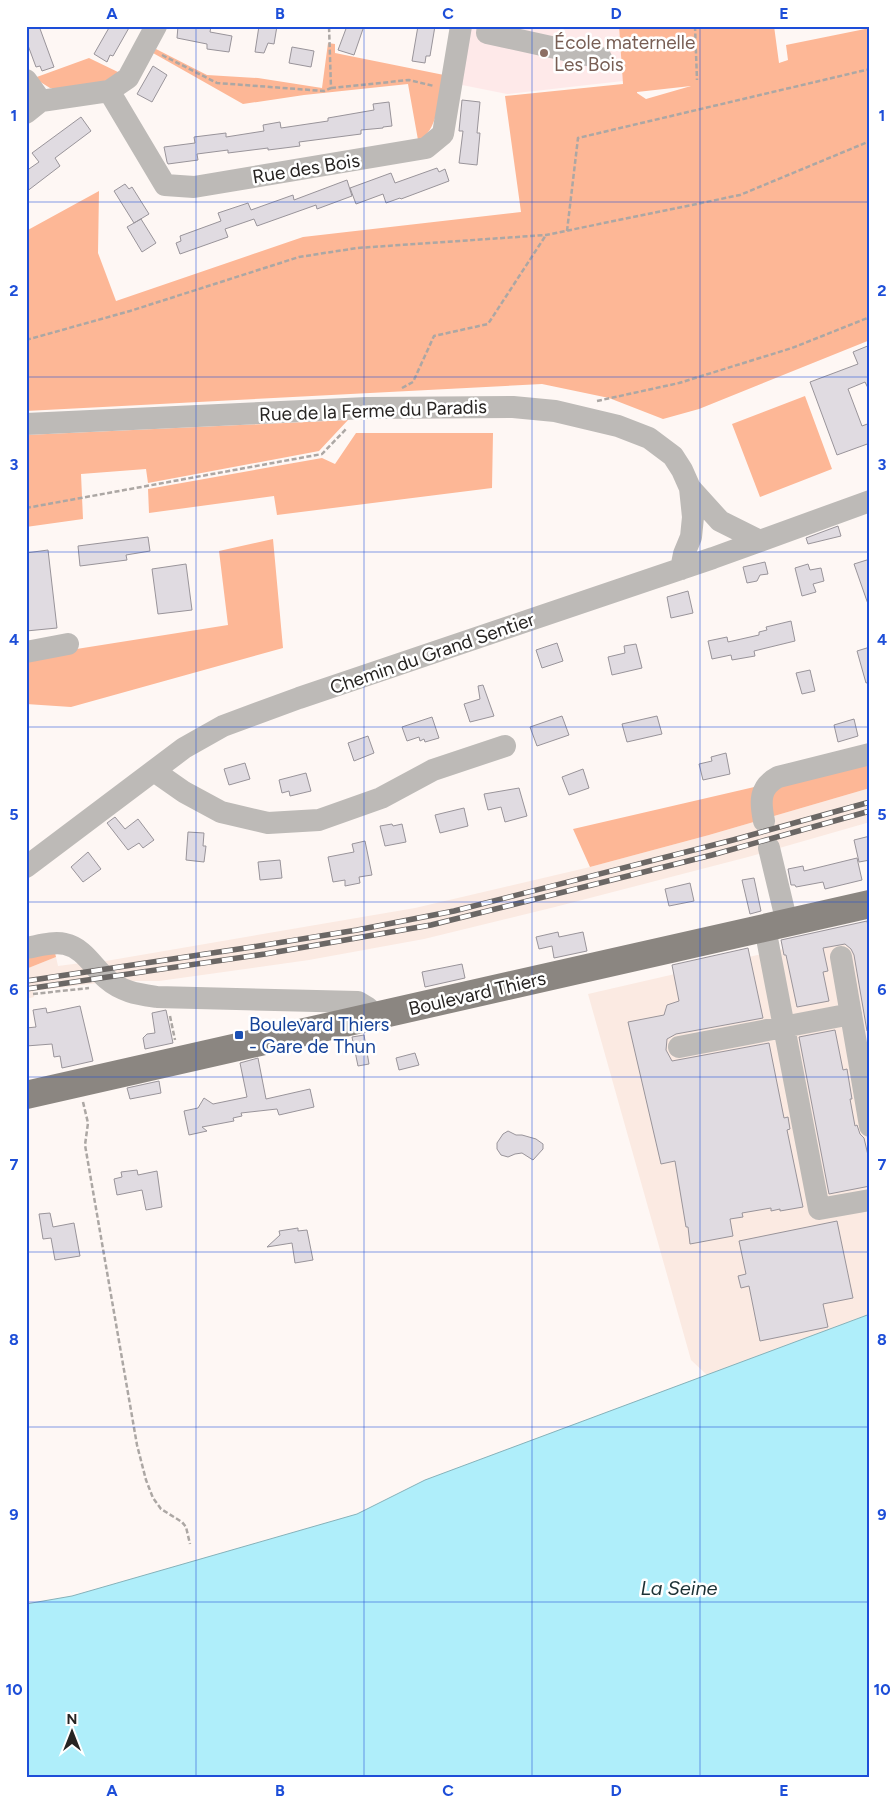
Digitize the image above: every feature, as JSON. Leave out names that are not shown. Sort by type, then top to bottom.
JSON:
[{"type":"main road","name":"Boulevard Thiers","points":[[26,1095],[870,904]]},
{"type":"street","points":[[26,80],[34,107],[109,92],[128,78],[156,26]]},
{"type":"street","name":"Rue des Bois","points":[[109,92],[164,185],[194,187],[426,148],[443,134],[461,26]]},
{"type":"street","points":[[488,26],[487,33],[601,58]]},
{"type":"street","name":"Rue de la Ferme du Paradis","points":[[26,424],[367,408],[513,407],[555,410],[609,424],[649,438],[673,456],[690,488],[693,517],[692,537],[684,554],[681,569]]},
{"type":"street","name":"Rue de la Ferme du Paradis","points":[[690,488],[720,521],[760,541]]},
{"type":"street","name":"Chemin du Grand Sentier","points":[[26,867],[184,748],[204,736],[248,716],[719,556],[870,501]]},
{"type":"street","points":[[719,556],[720,521]]},
{"type":"street","points":[[692,537],[719,556]]},
{"type":"street","points":[[26,652],[68,644]]},
{"type":"street","points":[[154,770],[184,792],[221,812],[268,823],[319,820],[381,798],[433,770],[505,746]]},
{"type":"street","points":[[764,821],[761,808],[762,796],[765,787],[770,781],[778,777],[870,754]]},
{"type":"street","points":[[769,848],[784,1026],[819,1209],[870,1200]]},
{"type":"street","points":[[26,948],[54,944],[69,945],[85,956],[105,978],[125,991],[133,993],[166,997],[358,1002],[368,1008],[371,1017]]},
{"type":"street","points":[[842,957],[851,1014],[864,1054],[870,1126]]},
{"type":"street","points":[[679,1047],[851,1014]]},
{"type":"path","points":[[329,26],[331,88]]},
{"type":"path","points":[[695,26],[697,80]]},
{"type":"path","points":[[145,46],[217,83],[324,91],[331,88],[409,80],[450,91]]},
{"type":"path","points":[[567,231],[578,138],[870,69]]},
{"type":"path","points":[[26,340],[130,311],[299,257],[357,248],[546,235],[740,195],[870,141]]},
{"type":"path","points":[[398,390],[413,382],[434,336],[488,324],[546,235]]},
{"type":"path","points":[[593,402],[679,383],[792,348],[870,317]]},
{"type":"path","points":[[26,508],[322,454],[367,408]]},
{"type":"path","points":[[33,994],[94,988]]},
{"type":"path","points":[[166,997],[179,1061]]},
{"type":"path","points":[[80,1083],[88,1123],[85,1145],[137,1445],[153,1498],[161,1509],[182,1522],[186,1527],[190,1544]]},
{"type":"shaded area","name":"École maternelle Les Bois","points":[[471,26],[619,26],[623,81],[507,94],[462,85]]},
{"type":"shaded area","points":[[619,26],[774,26],[779,63],[788,60],[786,45],[870,28],[870,340],[699,409],[663,419],[609,398],[542,384],[26,411],[26,231],[99,191],[98,253],[116,301],[303,237],[521,212],[505,96],[623,84]],"holes":[[[691,86],[646,99],[637,92]]]},
{"type":"shaded area","points":[[328,43],[335,44],[335,53],[444,75],[437,112],[430,130],[418,140],[408,84],[304,95],[243,104],[153,53],[156,49],[207,75],[258,78],[322,88]]},
{"type":"shaded area","points":[[89,58],[120,73],[110,81],[59,89],[50,88],[34,78]]},
{"type":"shaded area","points":[[805,396],[832,469],[760,497],[732,424]]},
{"type":"shaded area","points":[[348,420],[319,451],[148,483],[146,469],[81,474],[83,519],[26,527],[26,435]]},
{"type":"shaded area","points":[[356,433],[493,433],[492,488],[277,515],[274,496],[149,513],[148,489],[322,458],[335,464]]},
{"type":"shaded area","points":[[273,539],[283,648],[71,707],[26,704],[26,657],[228,625],[219,551]]},
{"type":"shaded area","points":[[870,760],[870,788],[709,835],[590,867],[573,829]]},
{"type":"shaded area","points":[[870,788],[870,822],[748,857],[424,939],[309,960],[159,981],[124,981],[100,962],[415,908],[590,867],[709,835]]},
{"type":"shaded area","points":[[870,929],[870,1314],[707,1375],[691,1360],[588,994]]},
{"type":"shaded area","points":[[55,953],[56,957],[26,969],[26,957]]},
{"type":"shaded area","points":[[56,957],[58,966],[81,963],[98,983],[33,991],[34,997],[26,999],[26,969]]},
{"type":"water","name":"La Seine","points":[[870,1314],[870,1778],[26,1778],[26,1604],[72,1596],[357,1514],[425,1480]]},
{"type":"building","points":[[26,26],[39,26],[54,67],[42,71],[40,66],[36,67],[26,40]]},
{"type":"building","points":[[110,26],[130,26],[113,56],[110,55],[107,62],[94,54]]},
{"type":"building","points":[[178,26],[211,26],[210,32],[232,36],[229,52],[207,49],[207,44],[177,38]]},
{"type":"building","points":[[259,26],[277,26],[274,44],[268,43],[264,53],[255,52]]},
{"type":"building","points":[[347,26],[364,26],[354,55],[338,50]]},
{"type":"building","points":[[418,26],[435,26],[430,56],[426,56],[425,63],[412,61]]},
{"type":"building","points":[[292,47],[314,51],[311,67],[289,63]]},
{"type":"building","points":[[153,66],[167,75],[152,102],[137,94]]},
{"type":"building","points":[[462,100],[480,102],[477,133],[480,133],[477,165],[459,163],[463,131],[459,131]]},
{"type":"building","points":[[389,102],[392,126],[361,130],[361,134],[299,142],[300,146],[228,153],[228,150],[197,154],[198,160],[168,164],[167,162],[164,147],[195,143],[194,137],[226,133],[226,137],[264,131],[263,125],[280,122],[281,128],[328,121],[328,118],[374,110],[373,104]]},
{"type":"building","points":[[81,117],[91,131],[55,158],[60,166],[26,192],[26,171],[39,162],[32,153]]},
{"type":"building","points":[[437,168],[439,172],[445,169],[449,181],[386,203],[383,194],[356,204],[350,188],[391,173],[395,183]]},
{"type":"building","points":[[347,180],[352,196],[317,209],[316,205],[257,226],[254,219],[225,229],[228,237],[180,254],[176,243],[181,241],[180,236],[221,221],[218,213],[248,203],[251,210],[293,195],[294,200]]},
{"type":"building","points":[[125,184],[129,189],[132,187],[149,214],[134,223],[114,191]]},
{"type":"building","points":[[141,219],[156,243],[142,252],[127,227]]},
{"type":"building","points":[[870,345],[870,392],[865,382],[848,389],[862,426],[870,423],[870,443],[837,455],[810,382],[858,364],[853,352]]},
{"type":"building","points":[[838,526],[841,536],[808,544],[806,538]]},
{"type":"building","points":[[148,537],[150,551],[126,555],[127,560],[80,566],[78,546]]},
{"type":"building","points":[[48,550],[57,628],[26,631],[26,553]]},
{"type":"building","points":[[870,559],[870,603],[868,604],[854,564]]},
{"type":"building","points":[[765,562],[768,574],[760,575],[757,581],[747,583],[743,567]]},
{"type":"building","points":[[186,564],[192,610],[158,614],[152,569]]},
{"type":"building","points":[[808,564],[810,570],[821,568],[824,581],[813,584],[816,592],[802,596],[795,568]]},
{"type":"building","points":[[688,591],[693,613],[671,618],[667,597]]},
{"type":"building","points":[[791,621],[795,641],[754,651],[755,656],[732,660],[731,655],[712,659],[708,641],[727,637],[728,642],[759,635],[759,632],[767,630],[766,627]]},
{"type":"building","points":[[557,643],[563,661],[542,668],[536,650]]},
{"type":"building","points":[[636,644],[642,668],[612,675],[608,657],[625,653],[624,646]]},
{"type":"building","points":[[870,647],[870,682],[866,683],[857,651]]},
{"type":"building","points":[[810,670],[815,691],[802,694],[796,673]]},
{"type":"building","points":[[483,685],[494,716],[470,722],[464,704],[480,699],[478,686]]},
{"type":"building","points":[[562,716],[569,735],[537,746],[530,727]]},
{"type":"building","points":[[657,716],[662,734],[627,742],[622,724]]},
{"type":"building","points":[[432,717],[439,738],[425,742],[424,739],[420,741],[419,737],[407,741],[402,727]]},
{"type":"building","points":[[854,719],[858,736],[838,742],[834,725]]},
{"type":"building","points":[[368,736],[374,753],[354,761],[348,743]]},
{"type":"building","points":[[726,753],[730,774],[703,780],[699,764],[712,761],[711,757]]},
{"type":"building","points":[[245,763],[250,779],[229,785],[224,769]]},
{"type":"building","points":[[583,769],[589,788],[569,795],[562,777]]},
{"type":"building","points":[[306,773],[311,791],[290,796],[289,791],[282,793],[279,780]]},
{"type":"building","points":[[519,788],[527,816],[505,822],[501,807],[488,810],[484,794]]},
{"type":"building","points":[[464,808],[468,826],[440,833],[435,815]]},
{"type":"building","points":[[115,817],[125,829],[138,819],[154,840],[143,848],[139,843],[128,850],[107,823]]},
{"type":"building","points":[[392,824],[393,826],[402,824],[406,842],[385,846],[380,826]]},
{"type":"building","points":[[188,832],[204,833],[203,846],[206,846],[204,862],[186,860]]},
{"type":"building","points":[[870,836],[870,860],[859,862],[854,840]]},
{"type":"building","points":[[365,841],[372,875],[359,877],[360,883],[345,886],[345,880],[333,882],[328,857],[354,852],[352,844]]},
{"type":"building","points":[[88,852],[101,869],[83,882],[71,867]]},
{"type":"building","points":[[857,858],[862,880],[825,889],[823,882],[796,887],[791,885],[788,869],[803,866],[804,871]]},
{"type":"building","points":[[280,860],[282,878],[260,880],[258,862]]},
{"type":"building","points":[[754,878],[761,911],[750,914],[742,880]]},
{"type":"building","points":[[690,883],[694,901],[669,906],[665,889]]},
{"type":"building","points":[[867,921],[870,938],[870,1030],[867,1031],[854,955],[845,944],[823,948],[828,971],[823,972],[829,1001],[797,1007],[781,940]]},
{"type":"building","points":[[558,932],[559,937],[583,932],[587,951],[554,958],[552,946],[539,949],[536,937]]},
{"type":"building","points":[[748,948],[763,1018],[676,1034],[667,1039],[666,1050],[672,1061],[769,1043],[784,1118],[788,1117],[790,1129],[787,1130],[803,1207],[780,1211],[780,1209],[771,1211],[771,1208],[742,1213],[743,1217],[730,1219],[733,1236],[690,1244],[675,1161],[661,1164],[628,1022],[664,1015],[667,1005],[679,1001],[672,965]]},
{"type":"building","points":[[462,964],[465,978],[425,987],[422,972]]},
{"type":"building","points":[[80,1006],[93,1061],[62,1068],[60,1056],[54,1057],[52,1044],[26,1046],[26,1028],[36,1027],[33,1010],[46,1008],[47,1013]]},
{"type":"building","points":[[166,1010],[173,1043],[145,1049],[143,1038],[147,1034],[155,1033],[152,1013]]},
{"type":"building","points":[[835,1030],[843,1070],[847,1069],[855,1126],[857,1125],[860,1134],[864,1138],[870,1164],[870,1186],[829,1194],[799,1037]]},
{"type":"building","points":[[364,1035],[369,1064],[358,1066],[352,1037]]},
{"type":"building","points":[[415,1053],[419,1065],[399,1070],[396,1058]]},
{"type":"building","points":[[258,1058],[266,1099],[310,1089],[314,1107],[279,1115],[277,1109],[241,1113],[242,1116],[233,1118],[234,1121],[202,1127],[207,1131],[189,1135],[184,1111],[198,1108],[204,1098],[213,1104],[247,1097],[240,1063]]},
{"type":"building","points":[[159,1081],[161,1093],[130,1099],[127,1088]]},
{"type":"building","points":[[508,1131],[516,1135],[536,1139],[543,1144],[543,1149],[533,1160],[522,1153],[508,1157],[501,1155],[497,1149],[497,1143],[503,1134]]},
{"type":"building","points":[[137,1170],[138,1175],[157,1171],[162,1207],[146,1210],[142,1190],[117,1195],[114,1179],[122,1177],[121,1172]]},
{"type":"building","points":[[50,1213],[53,1227],[74,1223],[80,1256],[55,1260],[51,1238],[43,1239],[39,1214]]},
{"type":"building","points":[[837,1221],[853,1298],[823,1304],[828,1327],[760,1341],[749,1286],[741,1288],[738,1276],[746,1274],[739,1241]]},
{"type":"building","points":[[298,1228],[298,1231],[307,1230],[313,1260],[295,1263],[292,1243],[267,1247],[280,1235],[279,1231]]},
{"type":"railway","points":[[26,981],[357,930],[454,911],[733,840],[870,802]]},
{"type":"railway","points":[[26,989],[265,954],[431,925],[712,855],[870,811]]},
{"type":"place","name":"École maternelle Les Bois","points":[[544,53]]},
{"type":"place","name":"Boulevard Thiers - Gare de Thun","points":[[239,1035]]}]
